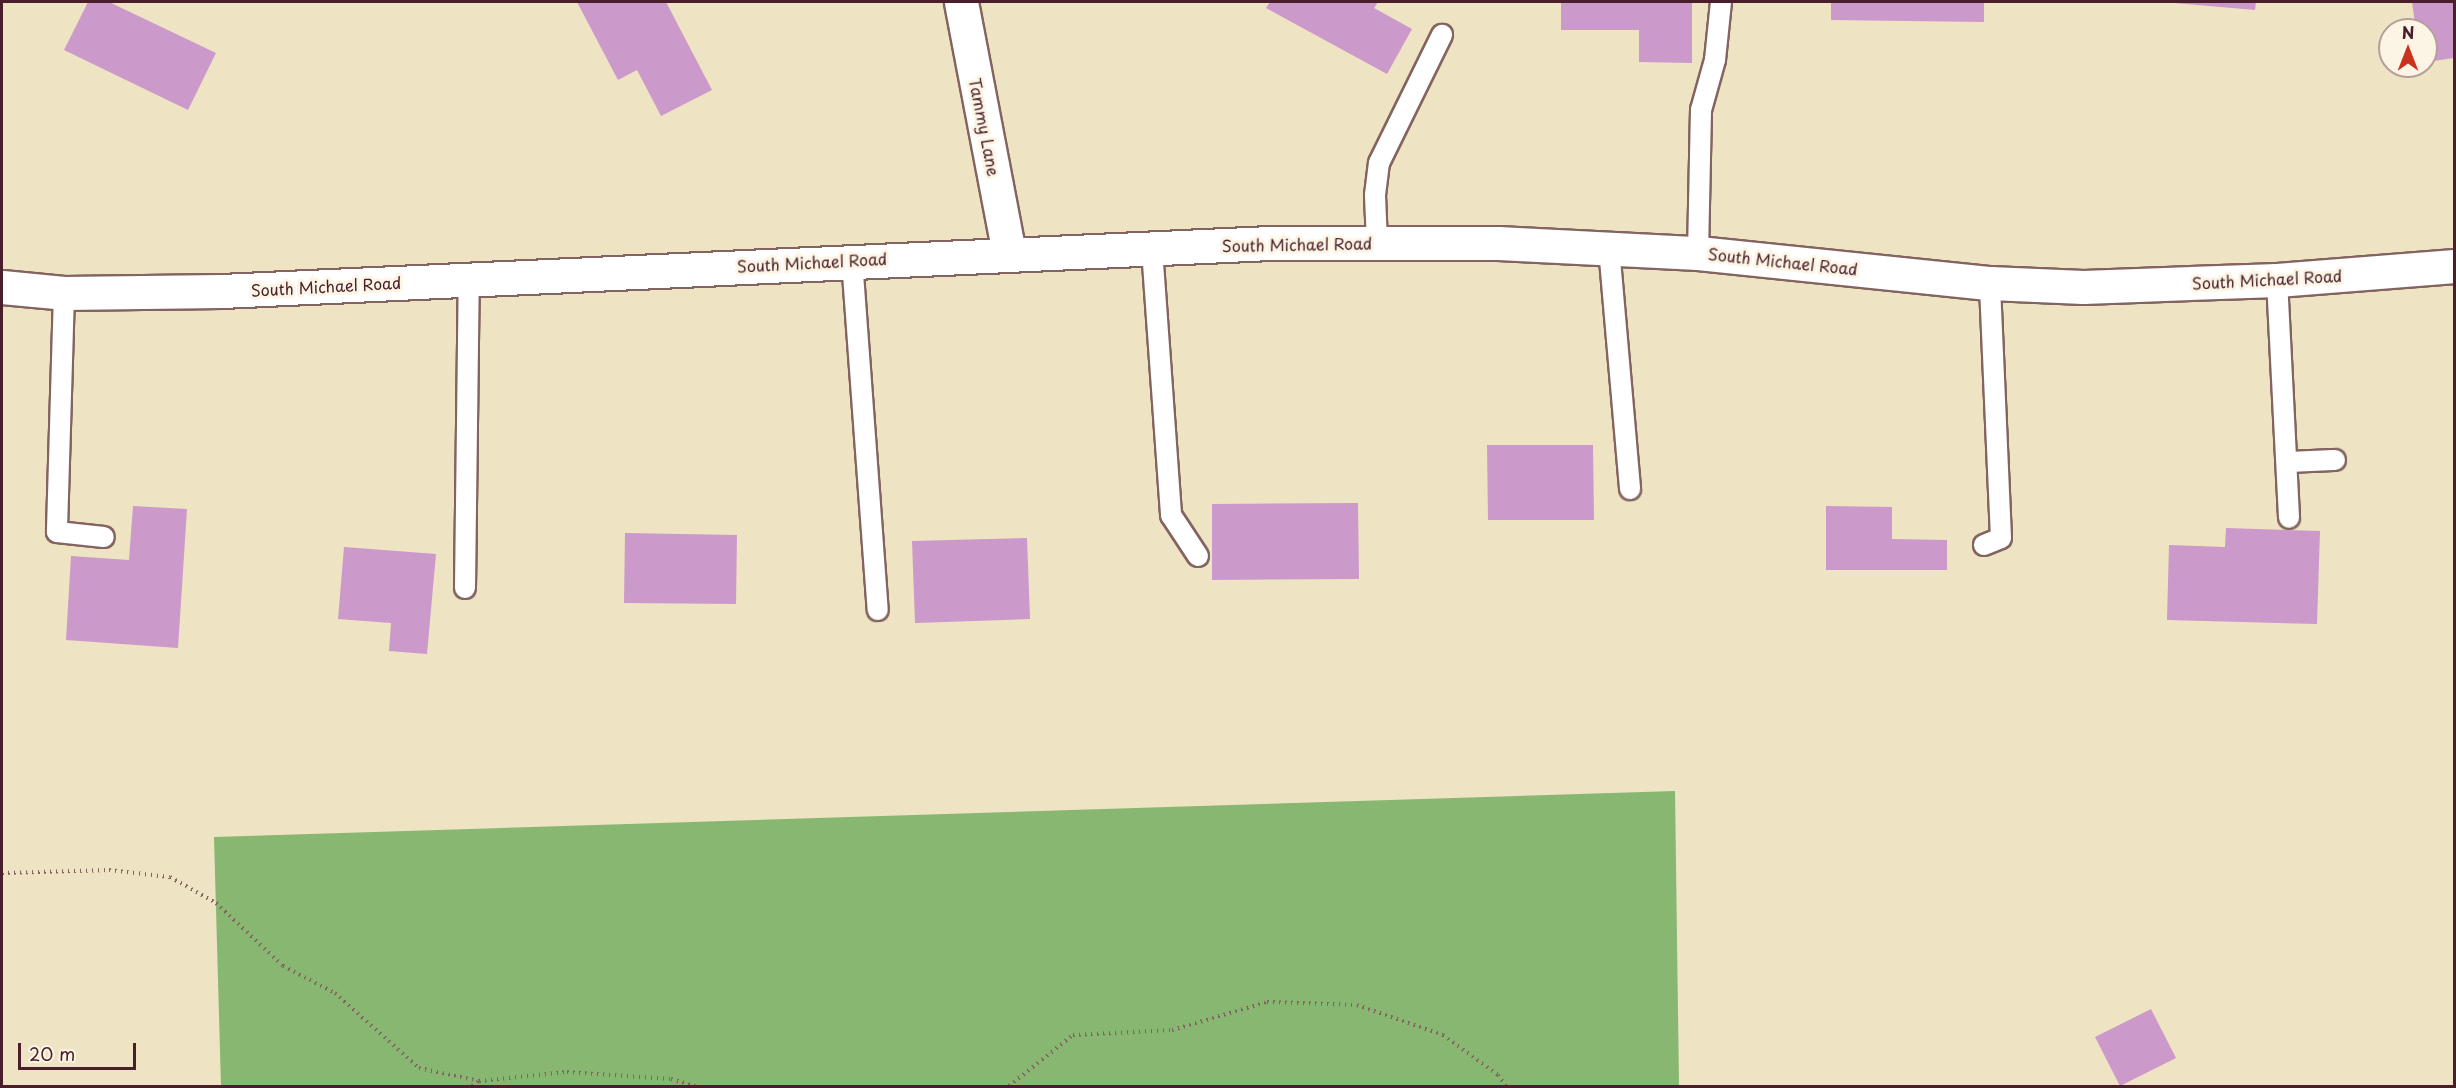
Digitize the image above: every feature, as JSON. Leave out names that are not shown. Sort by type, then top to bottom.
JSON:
[{"type":"street","name":"Tammy Lane","points":[[961,2],[1009,253]]},
{"type":"street","name":"South Michael Road","points":[[2,287],[64,293],[139,292],[1009,253],[1377,243],[1609,248],[1698,253],[1990,284],[2084,287],[2277,280],[2454,266]]},
{"type":"lane","points":[[1698,253],[1701,110],[1715,60],[1721,2]]},
{"type":"lane","points":[[1377,243],[1375,195],[1379,163],[1442,35]]},
{"type":"lane","points":[[1609,248],[1630,489]]},
{"type":"lane","points":[[1152,249],[1171,515],[1198,556]]},
{"type":"lane","points":[[852,260],[878,610]]},
{"type":"lane","points":[[465,588],[469,279]]},
{"type":"lane","points":[[2277,280],[2289,518]]},
{"type":"lane","points":[[1984,545],[2001,538],[1990,284]]},
{"type":"lane","points":[[64,293],[57,532],[104,537]]},
{"type":"lane","points":[[2287,462],[2335,460]]},
{"type":"path","points":[[2,873],[109,870],[170,877],[216,903],[283,966],[335,993],[418,1068],[479,1082],[567,1072],[671,1080],[695,1086]]},
{"type":"path","points":[[1009,1086],[1073,1035],[1172,1030],[1267,1002],[1357,1005],[1443,1035],[1497,1075],[1506,1086]]},
{"type":"path","points":[[472,1086],[479,1082]]},
{"type":"green space","points":[[1675,791],[1679,1086],[221,1086],[214,837]]},
{"type":"building","points":[[88,2],[109,2],[216,53],[188,110],[64,50]]},
{"type":"building","points":[[577,2],[666,2],[712,90],[661,116],[637,70],[618,80]]},
{"type":"building","points":[[1270,2],[1378,2],[1374,8],[1412,29],[1387,74],[1266,8]]},
{"type":"building","points":[[1561,2],[1692,3],[1692,63],[1639,62],[1639,30],[1561,30]]},
{"type":"building","points":[[1831,2],[1984,2],[1984,22],[1831,20]]},
{"type":"building","points":[[2163,2],[2256,2],[2255,10]]},
{"type":"building","points":[[2412,2],[2454,2],[2454,58],[2438,60],[2438,18],[2414,18]]},
{"type":"building","points":[[1487,445],[1593,445],[1594,520],[1488,520]]},
{"type":"building","points":[[1358,503],[1359,579],[1212,580],[1212,504]]},
{"type":"building","points":[[133,506],[187,509],[178,648],[66,640],[71,556],[129,560]]},
{"type":"building","points":[[1826,506],[1892,507],[1892,539],[1947,540],[1947,570],[1826,570]]},
{"type":"building","points":[[2226,528],[2320,531],[2317,624],[2167,620],[2169,545],[2225,547]]},
{"type":"building","points":[[625,533],[737,535],[736,604],[624,603]]},
{"type":"building","points":[[1027,538],[1030,619],[915,623],[912,541]]},
{"type":"building","points":[[344,547],[436,554],[427,654],[389,651],[391,623],[338,619]]},
{"type":"building","points":[[2151,1009],[2176,1058],[2120,1086],[2095,1037]]}]
